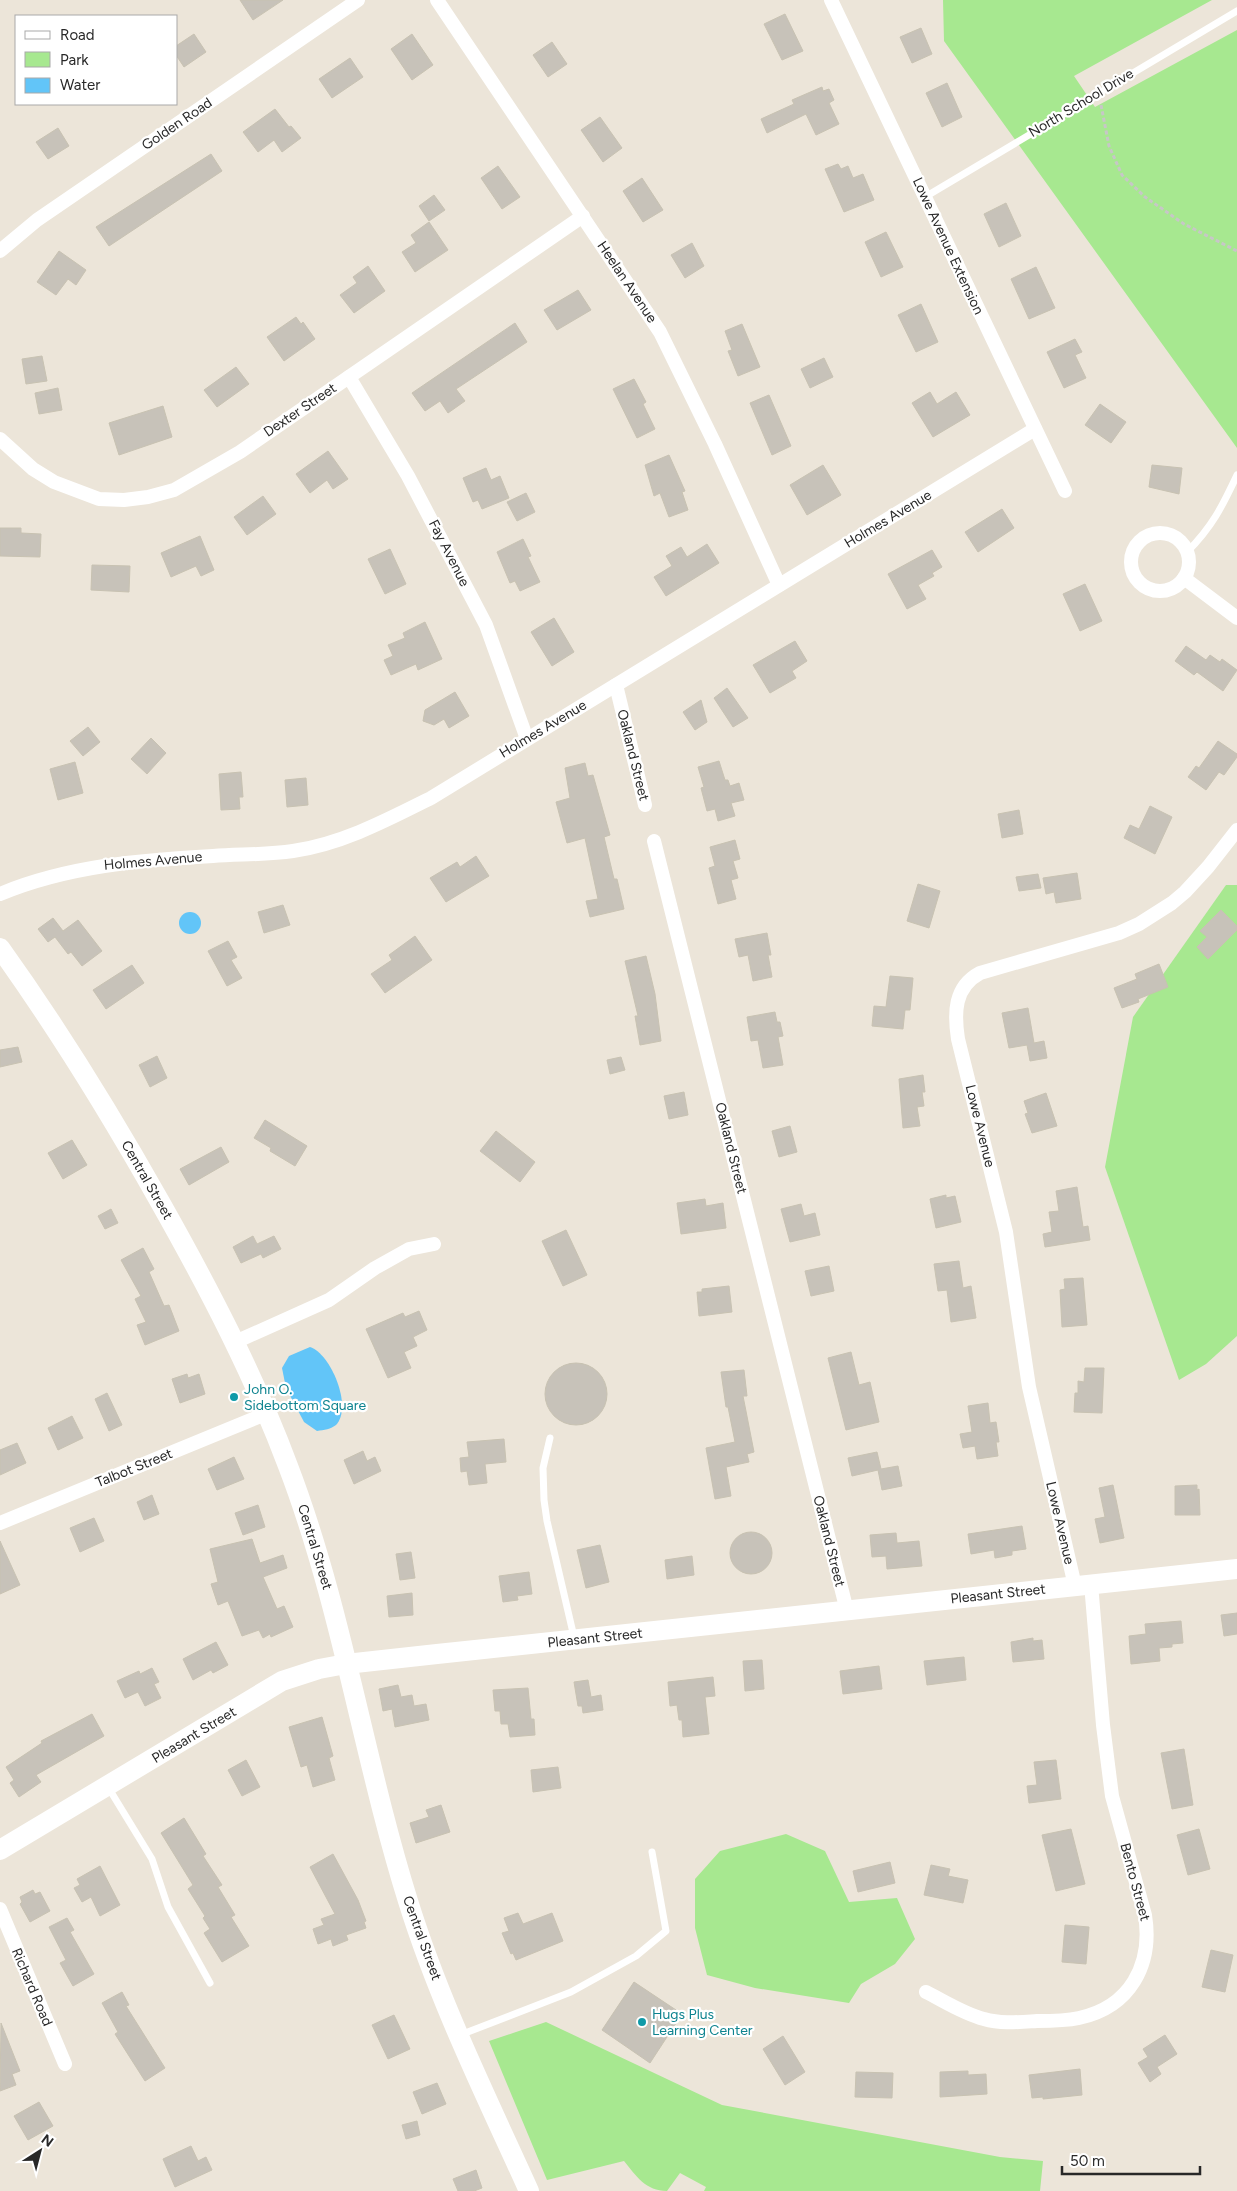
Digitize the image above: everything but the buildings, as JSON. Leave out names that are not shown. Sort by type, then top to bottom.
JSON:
[{"type":"main road","name":"Central Street","points":[[0,948],[78,1063],[114,1123],[204,1281],[268,1413],[309,1524],[336,1616],[346,1664],[408,1903],[446,2005],[529,2191]]},
{"type":"main road","name":"Pleasant Street","points":[[0,1850],[282,1681],[320,1669],[346,1664],[1237,1569]]},
{"type":"street","name":"Golden Road","points":[[0,251],[37,220],[358,0]]},
{"type":"street","name":"Heelan Avenue","points":[[437,0],[660,332],[715,444],[779,585]]},
{"type":"street","name":"Lowe Avenue Extension","points":[[831,0],[1065,492]]},
{"type":"street","name":"Dexter Street","points":[[0,439],[33,468],[54,482],[98,499],[124,500],[148,497],[174,490],[206,472],[349,377],[583,216]]},
{"type":"street","name":"Fay Avenue","points":[[349,377],[408,476],[486,625],[527,739]]},
{"type":"street","name":"Holmes Avenue","points":[[0,894],[33,881],[100,866],[293,851],[337,840],[377,825],[431,798],[1035,429]]},
{"type":"street","points":[[1155,534],[1172,536],[1180,542],[1186,552],[1188,568],[1184,578],[1172,589],[1162,592],[1150,590],[1141,585],[1134,576],[1130,560],[1134,549],[1140,541],[1155,534]]},
{"type":"street","points":[[1184,578],[1237,618]]},
{"type":"street","name":"Oakland Street","points":[[616,685],[646,805]]},
{"type":"street","name":"Lowe Avenue","points":[[1083,1585],[1029,1387],[1006,1232],[958,1039],[955,1012],[957,1001],[965,984],[980,973],[1119,933],[1155,915],[1185,892],[1208,868],[1237,830]]},
{"type":"street","name":"Oakland Street","points":[[654,841],[847,1610]]},
{"type":"street","points":[[233,1343],[330,1300],[381,1264],[408,1249],[434,1244]]},
{"type":"street","name":"Talbot Street","points":[[0,1523],[268,1413]]},
{"type":"street","name":"Bento Street","points":[[926,1992],[972,2015],[998,2022],[1079,2018],[1106,2006],[1126,1992],[1142,1970],[1146,1958],[1148,1931],[1112,1796],[1083,1585]]},
{"type":"street","name":"Richard Road","points":[[0,1909],[65,2064]]},
{"type":"lane","name":"North School Drive","points":[[925,197],[1237,10]]},
{"type":"lane","points":[[1186,552],[1203,536],[1216,518],[1237,475]]},
{"type":"lane","points":[[550,1438],[543,1468],[544,1500],[547,1521],[575,1640]]},
{"type":"lane","points":[[108,1786],[152,1859],[168,1907],[210,1983]]},
{"type":"lane","points":[[460,2036],[571,1992],[636,1956],[666,1931],[652,1852]]},
{"type":"path","points":[[1098,93],[1109,146],[1122,175],[1146,196],[1184,224],[1237,251]]},
{"type":"green space","points":[[943,0],[1212,0],[1074,76],[1095,107],[1237,30],[1237,448],[944,41]]},
{"type":"green space","points":[[1226,885],[1237,885],[1237,1336],[1206,1364],[1179,1380],[1105,1167],[1133,1017]]},
{"type":"green space","points":[[786,1834],[825,1851],[849,1902],[897,1898],[915,1939],[895,1964],[861,1984],[849,2003],[755,1988],[707,1975],[695,1928],[695,1879],[720,1851]]},
{"type":"green space","points":[[546,2022],[722,2105],[1000,2157],[1043,2161],[1040,2191],[704,2191],[706,2187],[680,2173],[667,2191],[653,2188],[642,2182],[624,2161],[547,2180],[489,2041]]},
{"type":"water","points":[[190,912],[200,919],[201,923],[194,933],[190,934],[180,927],[179,923],[186,913]]},
{"type":"water","points":[[310,1347],[318,1352],[332,1370],[341,1394],[342,1406],[341,1417],[336,1425],[317,1431],[304,1422],[286,1388],[282,1368],[289,1356]]},
{"type":"place","name":"John O. Sidebottom Square","points":[[234,1397]]},
{"type":"place","name":"Hugs Plus Learning Center","points":[[642,2022]]}]
